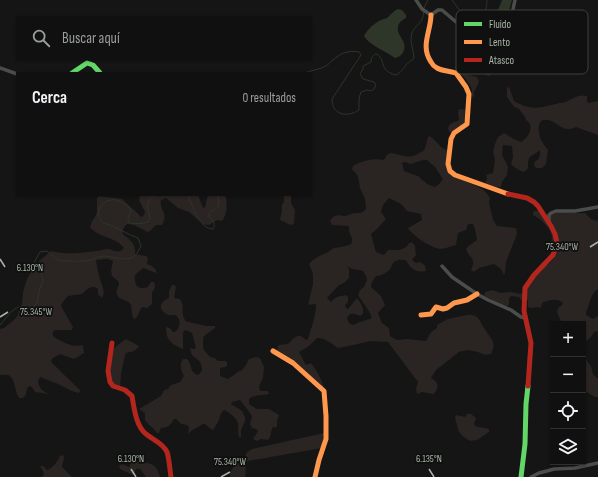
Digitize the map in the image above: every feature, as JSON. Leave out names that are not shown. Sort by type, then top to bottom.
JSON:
[{"type":"street","points":[[416,0],[422,9],[429,14],[431,19],[426,46],[427,56],[432,64],[438,69],[450,70],[456,73]]},
{"type":"street","points":[[513,10],[515,0]]},
{"type":"street","points":[[429,14],[442,10],[456,22]]},
{"type":"street","points":[[73,72],[86,63],[90,63],[94,65],[99,72]]},
{"type":"street","points":[[0,68],[16,74]]},
{"type":"street","points":[[457,74],[469,94],[466,124],[454,133],[451,139],[448,164],[450,171],[455,175],[507,194],[527,198],[538,206],[550,223],[557,243],[555,252],[550,259],[534,274],[526,286],[524,306],[525,318],[531,342],[526,404],[525,444],[521,477]]},
{"type":"street","points":[[550,223],[549,218],[551,212],[575,211],[598,206]]},
{"type":"street","points":[[442,266],[452,277],[477,294],[525,318]]},
{"type":"street","points":[[421,315],[428,315],[432,313],[436,307],[443,309],[447,308],[454,303],[467,300],[477,294]]},
{"type":"street","points":[[112,344],[108,371],[110,382],[113,386],[125,390],[132,396],[135,416],[143,431],[159,442],[167,452],[171,477]]},
{"type":"street","points":[[273,352],[293,362],[324,391],[326,439],[315,477]]},
{"type":"street","points":[[531,477],[554,469],[575,468],[598,463]]},
{"type":"shaded area","points":[[502,0],[512,0],[509,10],[498,10]]},
{"type":"shaded area","points":[[398,9],[402,10],[406,15],[406,18],[399,23],[398,27],[399,34],[404,43],[404,51],[401,55],[395,58],[374,45],[364,36],[373,25],[387,18]]},
{"type":"shaded area","points":[[460,74],[477,77],[479,82],[474,92],[474,96],[472,97],[472,90]]},
{"type":"shaded area","points":[[509,87],[514,101],[536,108],[563,103],[583,95],[587,96],[588,103],[598,101],[598,135],[576,127],[567,129],[551,121],[541,121],[539,126],[540,137],[548,150],[546,164],[542,168],[536,168],[534,165],[535,161],[538,160],[540,155],[540,150],[529,158],[528,168],[524,172],[515,168],[511,164],[513,157],[512,146],[503,145],[502,155],[508,167],[507,175],[502,182],[501,187],[485,183],[487,179],[486,175],[493,173],[495,159],[493,152],[498,137],[504,133],[521,142],[526,138],[530,131],[529,122],[517,108],[514,107],[507,97],[507,88]]},
{"type":"shaded area","points":[[459,109],[466,110],[464,124],[450,133],[448,129],[449,125],[458,121]]},
{"type":"shaded area","points":[[429,136],[443,148],[448,150],[447,169],[460,179],[481,188],[487,194],[490,198],[489,202],[493,220],[497,226],[516,228],[517,234],[506,262],[504,275],[501,269],[494,264],[479,268],[474,272],[471,270],[473,260],[466,249],[477,240],[473,224],[468,224],[466,230],[458,233],[456,245],[442,249],[436,248],[422,241],[408,228],[422,220],[421,214],[407,211],[401,204],[389,198],[383,205],[381,212],[386,219],[371,234],[376,252],[384,255],[388,250],[402,249],[412,242],[415,246],[416,255],[412,260],[416,263],[420,262],[423,264],[426,271],[416,271],[406,260],[397,260],[386,273],[376,276],[371,287],[381,296],[385,305],[378,313],[382,323],[389,328],[390,336],[397,340],[407,339],[426,341],[431,332],[437,328],[437,325],[449,319],[468,315],[476,316],[493,341],[494,346],[491,354],[485,355],[468,350],[459,352],[436,370],[431,378],[436,381],[438,385],[437,390],[433,394],[422,392],[417,394],[416,389],[418,382],[388,342],[370,341],[338,348],[325,340],[317,338],[309,346],[299,352],[306,365],[311,363],[321,378],[324,389],[299,365],[277,351],[279,345],[288,344],[297,336],[301,336],[306,340],[308,339],[316,308],[316,304],[308,305],[313,284],[313,274],[309,264],[333,248],[351,244],[352,239],[349,232],[349,226],[332,225],[330,221],[333,217],[338,215],[345,216],[354,213],[361,213],[366,209],[365,199],[360,188],[358,177],[352,170],[353,166],[368,160],[384,160],[387,155],[391,153],[413,156],[424,150]],"holes":[[[427,160],[435,167],[443,179],[435,187],[427,184],[418,176],[404,171],[402,163],[405,162],[410,164]],[[347,266],[352,269],[363,271],[366,276],[367,280],[358,295],[372,318],[354,325],[350,324],[347,319],[349,315],[354,314],[360,316],[363,314],[362,306],[357,298],[348,309],[345,305],[348,302],[348,297],[346,295],[340,296],[331,302],[327,298],[338,286],[349,278],[349,269]]]},
{"type":"shaded area","points":[[99,196],[122,199],[141,217],[145,212],[139,200],[140,196],[198,196],[203,208],[205,207],[208,196],[225,196],[226,212],[222,221],[217,220],[209,225],[203,224],[189,212],[178,208],[166,198],[161,200],[161,207],[165,217],[162,225],[156,225],[148,232],[134,225],[127,224],[123,234],[135,247],[135,254],[146,256],[148,258],[147,264],[156,270],[156,273],[143,268],[135,275],[135,282],[139,287],[148,287],[151,282],[154,282],[155,287],[152,292],[152,304],[147,308],[142,307],[136,318],[133,318],[130,303],[119,298],[117,294],[119,284],[118,281],[112,276],[111,270],[113,261],[108,259],[96,260],[104,291],[102,298],[98,294],[98,289],[93,287],[89,288],[82,294],[68,296],[61,306],[73,327],[72,330],[55,330],[53,332],[54,337],[68,344],[75,346],[83,345],[84,353],[74,359],[60,354],[51,360],[52,363],[81,391],[78,393],[72,391],[40,377],[38,381],[40,388],[49,394],[35,392],[30,386],[27,388],[24,397],[19,398],[12,378],[8,375],[0,375],[0,329],[4,328],[18,315],[19,308],[22,304],[23,292],[27,279],[36,264],[51,251],[74,253],[107,249],[118,251],[122,250],[124,248],[119,243],[90,228],[97,212],[97,198]]},
{"type":"shaded area","points":[[284,196],[291,196],[291,203],[295,210],[294,223],[292,225],[289,225],[280,219],[282,205],[284,202]]},
{"type":"shaded area","points":[[540,211],[542,215],[561,212],[585,213],[591,219],[597,221],[598,219],[598,289],[592,296],[586,315],[593,319],[598,316],[598,331],[594,332],[592,336],[586,340],[586,321],[561,321],[557,312],[558,308],[563,304],[560,301],[549,300],[542,303],[541,308],[530,308],[528,307],[528,300],[521,300],[519,297],[511,296],[509,298],[509,305],[507,306],[501,305],[484,296],[485,292],[493,290],[500,293],[511,292],[520,294],[528,288],[531,281],[554,258],[550,230],[541,220],[533,215],[533,212]]},
{"type":"shaded area","points":[[172,285],[176,287],[174,298],[180,299],[182,303],[185,321],[206,326],[215,326],[215,328],[204,336],[203,345],[204,350],[210,357],[215,358],[218,361],[227,362],[226,367],[220,368],[220,376],[228,379],[242,370],[249,359],[256,357],[260,358],[264,367],[263,378],[259,388],[261,391],[268,391],[269,394],[251,397],[249,399],[249,404],[257,409],[269,409],[279,415],[277,426],[275,428],[273,427],[268,440],[261,439],[257,441],[253,439],[258,431],[252,428],[250,424],[252,416],[240,400],[232,402],[231,404],[242,411],[245,417],[241,430],[241,437],[238,435],[238,424],[236,420],[231,414],[224,410],[221,413],[214,429],[212,430],[203,424],[188,434],[189,427],[181,424],[176,419],[174,419],[167,427],[161,428],[159,433],[157,433],[145,420],[145,413],[139,409],[161,396],[164,390],[168,389],[171,385],[180,382],[184,376],[181,368],[183,359],[187,359],[195,374],[198,375],[202,370],[200,362],[192,355],[190,348],[196,348],[192,333],[186,330],[183,332],[183,349],[176,346],[168,338],[166,327],[175,332],[180,324],[179,319],[175,315],[166,314],[161,309],[162,303],[169,298],[169,291]]},
{"type":"shaded area","points":[[126,339],[139,346],[132,352],[126,353],[125,355],[120,387],[114,385],[110,376],[110,367],[114,348]]},
{"type":"shaded area","points":[[586,358],[591,366],[593,374],[598,379],[598,397],[595,397],[586,392]]},
{"type":"shaded area","points":[[467,414],[471,414],[476,418],[474,424],[475,426],[489,429],[489,432],[477,440],[470,441],[463,436],[458,429],[455,417],[456,415],[465,417]]},
{"type":"shaded area","points":[[324,433],[322,448],[248,461],[245,477],[230,477],[230,472],[235,465],[244,460],[247,452],[252,449]]},
{"type":"shaded area","points":[[63,455],[64,458],[62,467],[72,477],[41,477],[44,475],[40,466],[43,466],[47,470],[55,464],[60,456]]},
{"type":"shaded area","points":[[132,461],[149,463],[153,465],[158,471],[160,477],[146,477],[140,469],[136,469],[133,475],[120,469],[119,466],[122,464],[129,467]]},
{"type":"waterway","points":[[424,8],[428,0]]},
{"type":"waterway","points":[[452,0],[460,10]]},
{"type":"waterway","points":[[485,10],[487,0]]},
{"type":"waterway","points":[[308,72],[326,66],[342,54],[351,51],[359,52],[361,55],[332,99],[335,109],[341,114],[350,114],[359,110],[359,98],[361,92],[367,90],[371,91],[376,85],[374,82],[363,79],[360,74],[363,66],[371,62],[372,56],[377,54],[382,60],[386,70],[395,75],[400,72],[414,58],[411,36],[421,21],[424,11]]},
{"type":"waterway","points":[[0,325],[12,311],[18,307],[25,306],[32,308],[37,303],[43,281],[40,268],[34,263],[40,252],[47,251],[58,260],[62,261],[88,261],[103,256],[127,259],[135,256],[141,246],[138,238],[104,223],[99,217],[99,209],[107,201],[117,200],[126,205],[131,211],[128,219],[129,223],[145,223],[150,219],[147,205],[150,199],[154,196]]},
{"type":"waterway","points":[[188,196],[194,211],[200,221],[208,228],[213,229],[214,224],[209,215],[211,211],[218,207],[219,201],[217,196]]},
{"type":"traffic: fast","points":[[74,72],[87,63],[93,65],[99,72]]},
{"type":"traffic: fast","points":[[521,477],[525,444],[528,386]]},
{"type":"traffic: slow","points":[[431,15],[426,44],[428,56],[436,68],[456,73]]},
{"type":"traffic: slow","points":[[457,74],[469,94],[467,124],[454,133],[451,139],[448,164],[450,171],[455,175],[508,194]]},
{"type":"traffic: slow","points":[[421,315],[431,314],[436,307],[443,309],[447,308],[454,303],[467,300],[477,294]]},
{"type":"traffic: slow","points":[[273,351],[293,363],[324,391],[326,439],[315,477]]},
{"type":"traffic: jam","points":[[508,194],[527,198],[534,202],[551,226],[557,243],[553,255],[534,275],[525,288],[524,311],[531,343],[528,386]]},
{"type":"traffic: jam","points":[[112,343],[108,371],[110,382],[113,386],[125,390],[132,396],[136,416],[143,431],[163,446],[167,452],[171,477]]}]
